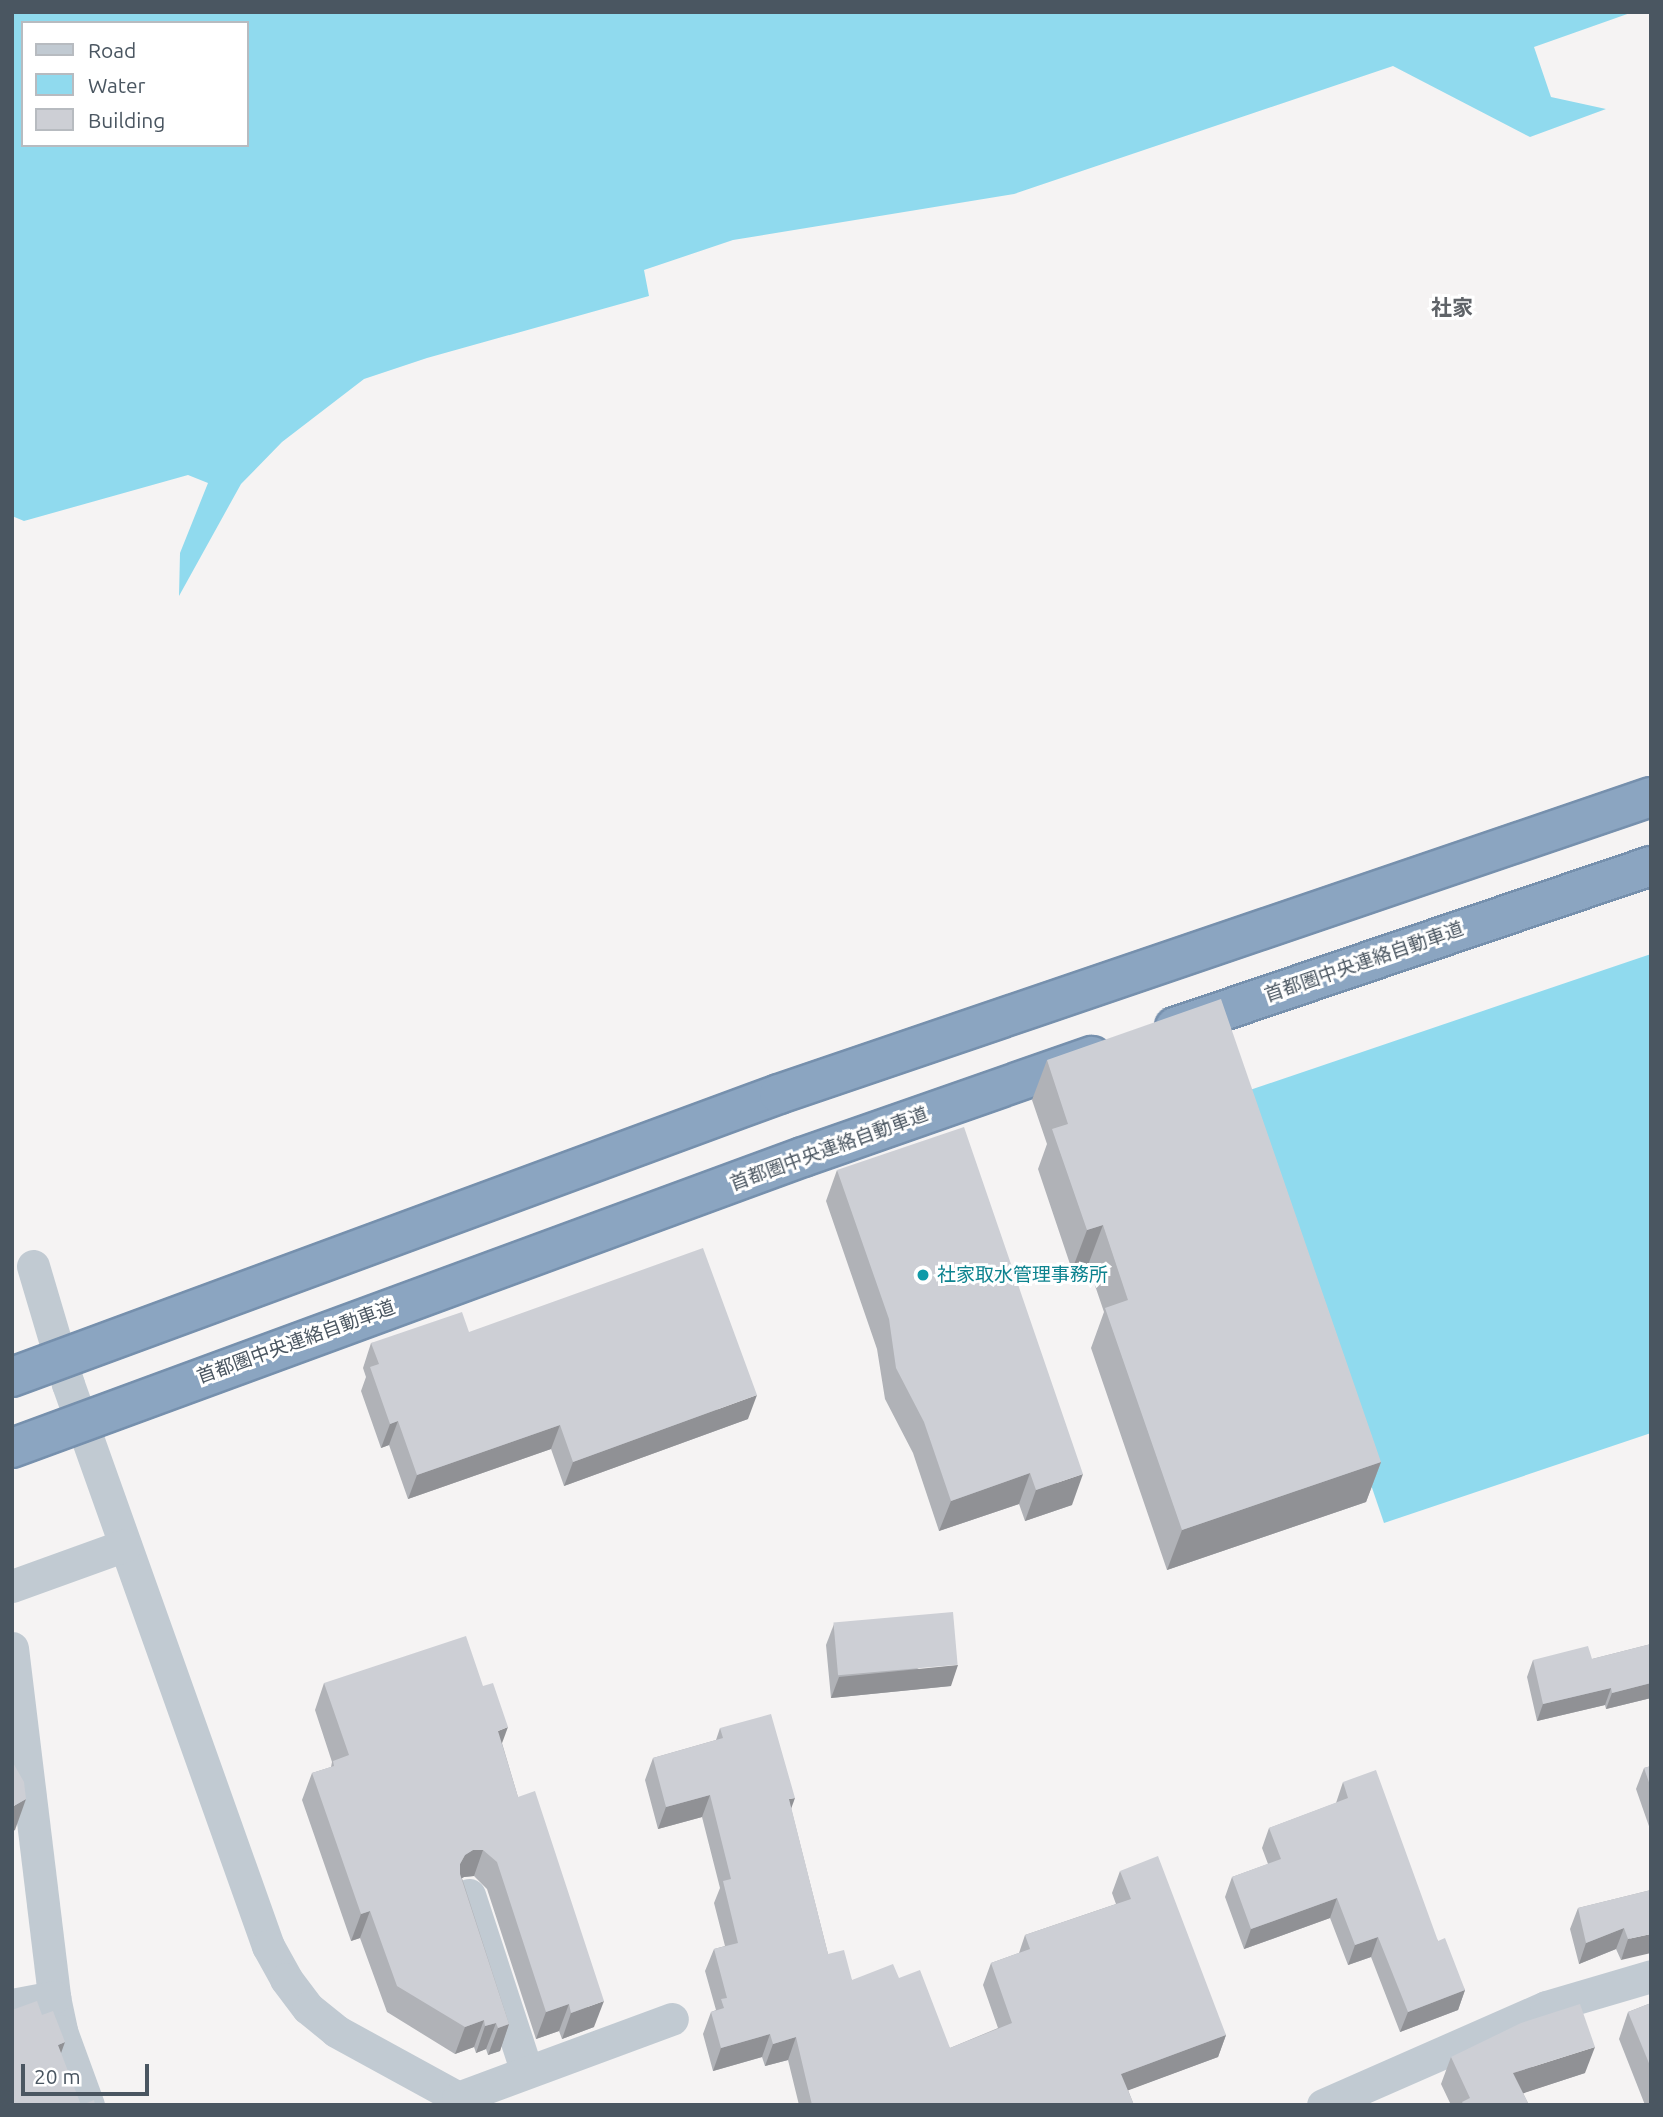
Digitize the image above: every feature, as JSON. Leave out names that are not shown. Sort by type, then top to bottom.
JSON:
[{"type":"highway","points":[[12,1377],[779,1094],[1651,797]]},
{"type":"highway","name":"首都圏中央連絡自動車道","points":[[12,1448],[803,1157],[1651,866]]},
{"type":"street","points":[[33,1266],[68,1384],[250,1902],[268,1946],[286,1979],[308,2008],[336,2031],[456,2100]]},
{"type":"street","points":[[12,1586],[125,1545]]},
{"type":"street","points":[[12,1648],[54,1997],[61,2031],[89,2105]]},
{"type":"street","points":[[469,1895],[527,2072]]},
{"type":"street","points":[[1339,2101],[1545,2007],[1651,1976]]},
{"type":"street","points":[[12,2005],[54,1997]]},
{"type":"street","points":[[414,2105],[456,2100],[672,2019]]},
{"type":"water","points":[[12,12],[1633,12],[1534,47],[1551,97],[1606,109],[1530,137],[1393,66],[1014,194],[733,240],[644,270],[649,296],[427,358],[364,379],[282,442],[241,484],[179,596],[180,553],[208,483],[188,475],[24,521],[12,516]]},
{"type":"water","points":[[1651,954],[1651,1433],[1384,1523],[1238,1094]]},
{"type":"building","points":[[1221,999],[1381,1462],[1182,1530],[1105,1308],[1128,1300],[1103,1225],[1087,1230],[1052,1129],[1068,1124],[1047,1060]]},
{"type":"building","name":"社家取水管理事務所","points":[[964,1127],[1083,1474],[1036,1490],[1030,1473],[951,1501],[924,1422],[896,1368],[889,1319],[837,1170]]},
{"type":"building","points":[[703,1248],[757,1395],[573,1462],[560,1425],[417,1475],[398,1421],[390,1424],[370,1367],[379,1364],[371,1343],[462,1312],[469,1332]]},
{"type":"building","points":[[953,1612],[958,1665],[838,1675],[833,1622]]},
{"type":"building","points":[[466,1636],[483,1686],[493,1683],[508,1727],[498,1731],[518,1797],[535,1791],[604,2001],[571,2013],[569,2004],[546,2012],[497,1862],[483,1850],[473,1850],[465,1855],[460,1864],[460,1874],[509,2024],[498,2028],[496,2023],[485,2026],[484,2020],[465,2027],[397,1986],[370,1911],[361,1914],[312,1773],[334,1766],[333,1761],[349,1755],[324,1683]]},
{"type":"building","points":[[1651,1644],[1651,1683],[1612,1693],[1611,1688],[1543,1704],[1533,1660],[1588,1646],[1592,1659]]},
{"type":"building","points":[[771,1714],[795,1798],[789,1799],[828,1954],[844,1950],[852,1980],[893,1964],[899,1978],[920,1970],[950,2048],[1012,2023],[991,1963],[1030,1949],[1025,1935],[1131,1899],[1120,1871],[1158,1856],[1226,2035],[1121,2074],[1134,2105],[812,2105],[796,2037],[773,2044],[770,2034],[721,2048],[711,2012],[724,2008],[721,1999],[727,1998],[714,1949],[738,1943],[723,1881],[731,1879],[710,1795],[666,1807],[653,1758],[723,1738],[720,1728]]},
{"type":"building","points":[[12,1761],[24,1782],[26,1799],[12,1807]]},
{"type":"building","points":[[1651,1766],[1651,1788],[1644,1768]]},
{"type":"building","points":[[1376,1770],[1438,1941],[1445,1938],[1465,1990],[1408,2012],[1378,1937],[1355,1945],[1337,1898],[1251,1929],[1232,1877],[1281,1859],[1269,1828],[1348,1798],[1343,1782]]},
{"type":"building","points":[[1651,1890],[1651,1934],[1628,1939],[1624,1928],[1586,1943],[1578,1908]]},
{"type":"building","points":[[37,2001],[42,2015],[53,2011],[65,2042],[58,2045],[81,2105],[12,2105],[12,2010]]},
{"type":"building","points":[[1651,2003],[1651,2068],[1628,2012]]},
{"type":"building","points":[[1580,2004],[1595,2047],[1513,2073],[1529,2105],[1464,2105],[1462,2102],[1470,2098],[1451,2057],[1521,2023]]},
{"type":"building","points":[[94,2100],[95,2105],[82,2105]]},
{"type":"place","name":"社家取水管理事務所","points":[[923,1275]]},
{"type":"district","name":"社家","points":[[1452,307]]}]
